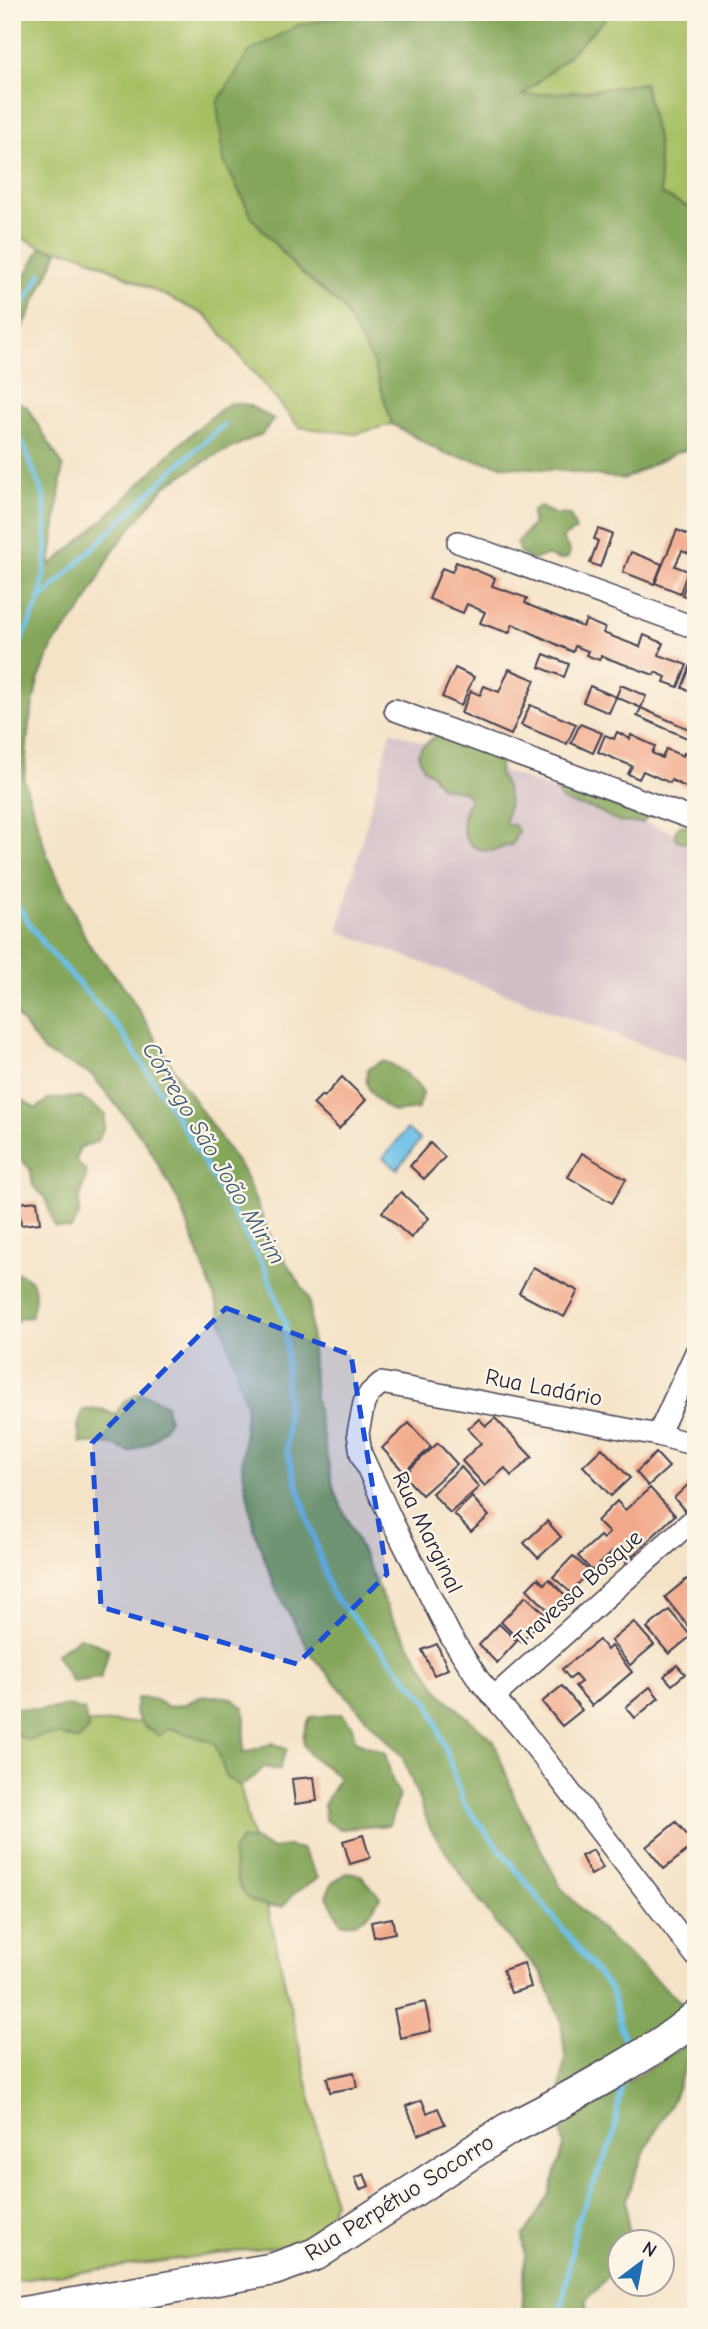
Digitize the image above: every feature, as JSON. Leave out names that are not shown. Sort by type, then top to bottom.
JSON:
[{"type":"street","points":[[458,542],[696,628]]},
{"type":"street","points":[[395,710],[696,820]]},
{"type":"street","points":[[658,1435],[696,1352]]},
{"type":"street","name":"Rua Ladário","points":[[381,1384],[658,1435],[696,1445]]},
{"type":"street","name":"Rua Marginal","points":[[381,1384],[370,1393],[364,1403],[358,1433],[361,1454],[451,1637],[466,1664],[523,1731],[696,1956]]},
{"type":"street","name":"Travessa Bosque","points":[[494,1696],[509,1686],[696,1517]]},
{"type":"street","name":"Rua Perpétuo Socorro","points":[[12,2315],[274,2269],[316,2253],[508,2129],[573,2096],[644,2054],[696,2017]]},
{"type":"highlighted area","points":[[226,1308],[351,1355],[387,1574],[297,1664],[101,1607],[92,1443]]},
{"type":"shaded area","points":[[391,731],[696,841],[696,1065],[338,931]]},
{"type":"green space","points":[[12,12],[479,12],[473,16],[414,18],[355,14],[224,161],[253,219],[295,267],[342,307],[373,362],[392,424],[356,434],[299,427],[207,316],[80,254],[41,247],[12,233]]},
{"type":"green space","points":[[479,12],[601,12],[605,19],[565,59],[522,95],[588,91],[644,83],[657,138],[661,194],[696,211],[696,448],[677,452],[624,479],[505,466],[445,454],[392,424],[373,362],[342,307],[295,267],[253,219],[224,161],[217,103],[249,52],[298,25],[355,14],[414,18],[473,16]]},
{"type":"green space","points":[[601,12],[696,12],[696,211],[661,194],[657,138],[644,83],[521,96],[565,59],[604,19]]},
{"type":"green space","points":[[41,247],[58,252],[12,351],[12,300]]},
{"type":"green space","points":[[12,398],[27,407],[63,466],[50,566],[107,516],[181,443],[230,403],[248,405],[274,419],[262,434],[214,456],[165,486],[114,549],[83,608],[53,645],[38,681],[29,724],[24,780],[47,855],[88,943],[126,989],[183,1084],[243,1171],[271,1238],[309,1298],[315,1398],[334,1490],[391,1616],[442,1695],[494,1741],[516,1801],[561,1888],[606,1935],[690,2010],[560,2091],[565,2057],[561,2020],[541,1972],[500,1929],[464,1879],[430,1828],[402,1756],[312,1656],[275,1587],[254,1529],[242,1466],[246,1405],[217,1304],[180,1204],[146,1142],[92,1075],[44,1052],[12,1009]]},
{"type":"green space","points":[[540,507],[554,514],[570,515],[576,530],[562,538],[570,551],[568,558],[560,560],[546,555],[531,561],[519,551],[517,543],[532,525],[532,510]]},
{"type":"green space","points":[[441,732],[501,758],[499,774],[506,787],[509,802],[505,824],[514,825],[518,831],[512,845],[490,851],[472,845],[467,839],[463,824],[470,799],[465,792],[441,787],[431,773],[424,769],[418,754],[422,747]]},
{"type":"green space","points":[[554,778],[649,810],[647,817],[643,823],[624,823],[596,810],[568,803],[558,795]]},
{"type":"green space","points":[[680,825],[696,827],[696,845],[676,840],[675,832]]},
{"type":"green space","points":[[382,1061],[399,1069],[423,1094],[418,1109],[395,1112],[373,1095],[366,1076],[368,1069]]},
{"type":"green space","points":[[80,1097],[105,1114],[104,1129],[96,1142],[79,1148],[76,1162],[87,1172],[79,1201],[79,1216],[71,1229],[55,1227],[45,1197],[33,1186],[30,1169],[19,1157],[12,1157],[12,1101],[23,1100],[36,1109],[49,1099]]},
{"type":"green space","points":[[12,1271],[28,1278],[35,1294],[31,1317],[19,1318],[12,1327]]},
{"type":"green space","points":[[138,1393],[166,1405],[169,1420],[152,1440],[129,1452],[113,1445],[80,1443],[78,1426],[83,1410],[101,1409],[115,1415],[124,1402]]},
{"type":"green space","points":[[80,1637],[109,1649],[101,1678],[72,1682],[56,1654]]},
{"type":"green space","points":[[200,1697],[232,1698],[244,1708],[243,1753],[273,1743],[287,1750],[280,1770],[264,1767],[240,1786],[226,1777],[215,1743],[169,1728],[159,1736],[145,1727],[135,1714],[137,1698],[154,1699],[168,1707],[185,1704]]},
{"type":"green space","points":[[70,1706],[84,1711],[89,1728],[78,1740],[61,1735],[45,1735],[29,1740],[12,1733],[12,1707],[39,1710]]},
{"type":"green space","points":[[342,1714],[352,1726],[355,1741],[385,1753],[392,1780],[400,1795],[389,1825],[340,1829],[325,1820],[324,1805],[339,1778],[309,1753],[303,1739],[311,1717]]},
{"type":"green space","points":[[226,1721],[334,2202],[323,2240],[12,2281],[12,1724]]},
{"type":"green space","points":[[241,1839],[257,1841],[272,1849],[288,1846],[302,1849],[318,1878],[292,1895],[283,1907],[269,1906],[250,1899],[240,1887],[232,1853]]},
{"type":"green space","points":[[346,1873],[361,1875],[380,1897],[365,1917],[356,1922],[342,1924],[326,1895],[333,1882]]},
{"type":"green space","points":[[696,2039],[672,2101],[646,2148],[626,2199],[628,2228],[606,2228],[606,2278],[586,2300],[587,2317],[522,2317],[525,2255],[523,2237],[549,2195],[564,2146],[560,2123]]},
{"type":"water","points":[[407,1129],[420,1140],[397,1169],[383,1158]]},
{"type":"building","points":[[598,529],[612,534],[600,567],[590,563],[598,541],[594,539]]},
{"type":"building","points":[[677,530],[696,538],[695,556],[682,551],[675,566],[688,571],[680,593],[655,583]]},
{"type":"building","points":[[631,552],[662,564],[654,584],[623,572]]},
{"type":"building","points":[[696,559],[696,600],[682,595]]},
{"type":"building","points":[[456,562],[495,578],[492,586],[527,598],[525,603],[583,627],[586,620],[605,628],[603,633],[640,647],[644,635],[663,643],[659,655],[687,665],[678,687],[664,682],[666,677],[655,672],[654,675],[601,656],[599,660],[586,655],[588,651],[575,646],[573,652],[513,624],[509,633],[480,623],[485,612],[467,604],[463,613],[429,599],[442,568],[452,572]]},
{"type":"building","points":[[544,654],[569,664],[564,677],[539,667]]},
{"type":"building","points":[[690,667],[696,669],[696,693],[682,688]]},
{"type":"building","points":[[455,668],[474,677],[461,706],[442,697]]},
{"type":"building","points":[[509,669],[535,680],[511,735],[461,713],[471,691],[480,695],[484,686],[499,692]]},
{"type":"building","points":[[621,685],[646,696],[641,708],[616,697]]},
{"type":"building","points":[[590,686],[616,697],[609,713],[583,702]]},
{"type":"building","points":[[530,705],[576,724],[567,744],[521,725]]},
{"type":"building","points":[[641,708],[691,730],[696,720],[696,742],[637,716]]},
{"type":"building","points":[[580,724],[602,733],[593,753],[571,743]]},
{"type":"building","points":[[617,732],[655,746],[652,753],[662,758],[666,749],[696,759],[696,792],[643,771],[639,779],[628,774],[632,766],[598,752],[605,735],[614,739]]},
{"type":"building","points":[[342,1077],[366,1100],[339,1129],[313,1104],[322,1095],[324,1097]]},
{"type":"building","points":[[430,1143],[445,1157],[424,1179],[410,1166]]},
{"type":"building","points":[[582,1153],[626,1179],[612,1203],[568,1177]]},
{"type":"building","points":[[401,1192],[429,1218],[411,1238],[382,1212]]},
{"type":"building","points":[[37,1201],[40,1223],[21,1225],[19,1203]]},
{"type":"building","points":[[533,1267],[578,1291],[564,1317],[519,1293]]},
{"type":"building","points":[[495,1418],[532,1457],[511,1476],[505,1468],[485,1486],[462,1461],[481,1443],[468,1429],[479,1419],[486,1426]]},
{"type":"building","points":[[409,1423],[431,1447],[404,1472],[382,1448]]},
{"type":"building","points":[[438,1443],[457,1464],[422,1495],[403,1475]]},
{"type":"building","points":[[602,1448],[630,1478],[611,1496],[583,1466]]},
{"type":"building","points":[[656,1453],[669,1467],[648,1486],[636,1472]]},
{"type":"building","points":[[461,1467],[479,1487],[450,1513],[432,1493]]},
{"type":"building","points":[[696,1477],[696,1501],[685,1511],[674,1498]]},
{"type":"building","points":[[650,1488],[675,1515],[626,1562],[615,1550],[592,1571],[578,1556],[600,1536],[603,1539],[609,1533],[597,1521],[617,1501],[625,1510]]},
{"type":"building","points":[[472,1497],[489,1516],[471,1532],[454,1514]]},
{"type":"building","points":[[547,1521],[561,1537],[538,1558],[524,1543]]},
{"type":"building","points":[[573,1556],[590,1572],[570,1592],[553,1577]]},
{"type":"building","points":[[538,1578],[544,1584],[549,1579],[567,1597],[551,1613],[527,1589]]},
{"type":"building","points":[[687,1579],[696,1589],[696,1626],[691,1630],[665,1597]]},
{"type":"building","points":[[526,1596],[546,1615],[521,1642],[501,1622]]},
{"type":"building","points":[[669,1610],[691,1636],[669,1654],[647,1628]]},
{"type":"building","points":[[634,1622],[654,1645],[630,1665],[611,1641]]},
{"type":"building","points":[[499,1624],[517,1641],[497,1663],[479,1645]]},
{"type":"building","points":[[599,1640],[607,1650],[611,1646],[632,1672],[592,1706],[575,1686],[581,1682],[575,1675],[570,1679],[562,1669]]},
{"type":"building","points":[[437,1644],[448,1669],[434,1675],[422,1650]]},
{"type":"building","points":[[677,1665],[685,1674],[672,1685],[664,1676]]},
{"type":"building","points":[[562,1686],[582,1710],[562,1726],[542,1702]]},
{"type":"building","points":[[650,1687],[659,1698],[635,1718],[626,1707]]},
{"type":"building","points":[[314,1777],[317,1801],[295,1804],[292,1779]]},
{"type":"building","points":[[676,1822],[695,1844],[664,1869],[646,1847]]},
{"type":"building","points":[[363,1835],[370,1858],[350,1864],[343,1841]]},
{"type":"building","points":[[593,1850],[603,1868],[591,1875],[581,1856]]},
{"type":"building","points":[[392,1918],[395,1933],[374,1937],[371,1922]]},
{"type":"building","points":[[524,1963],[531,1987],[511,1993],[503,1970]]},
{"type":"building","points":[[425,2002],[431,2031],[400,2038],[394,2009]]},
{"type":"building","points":[[354,2072],[357,2087],[330,2092],[327,2078]]},
{"type":"building","points":[[422,2100],[427,2113],[438,2108],[445,2124],[418,2135],[406,2106]]},
{"type":"building","points":[[364,2174],[369,2186],[360,2190],[355,2178]]},
{"type":"waterway","points":[[12,324],[41,274]]},
{"type":"waterway","points":[[40,600],[175,468],[224,425]]},
{"type":"waterway","name":"Córrego São João Mirim","points":[[12,432],[22,442],[44,497],[47,550],[40,600],[12,662]]},
{"type":"waterway","name":"Córrego São João Mirim","points":[[12,898],[45,946],[121,1031],[185,1130],[266,1270],[286,1325],[287,1451],[331,1593],[430,1704],[464,1804],[611,1990],[627,2051]]},
{"type":"waterway","name":"Córrego São João Mirim","points":[[560,2317],[577,2221],[613,2139],[622,2082]]}]
